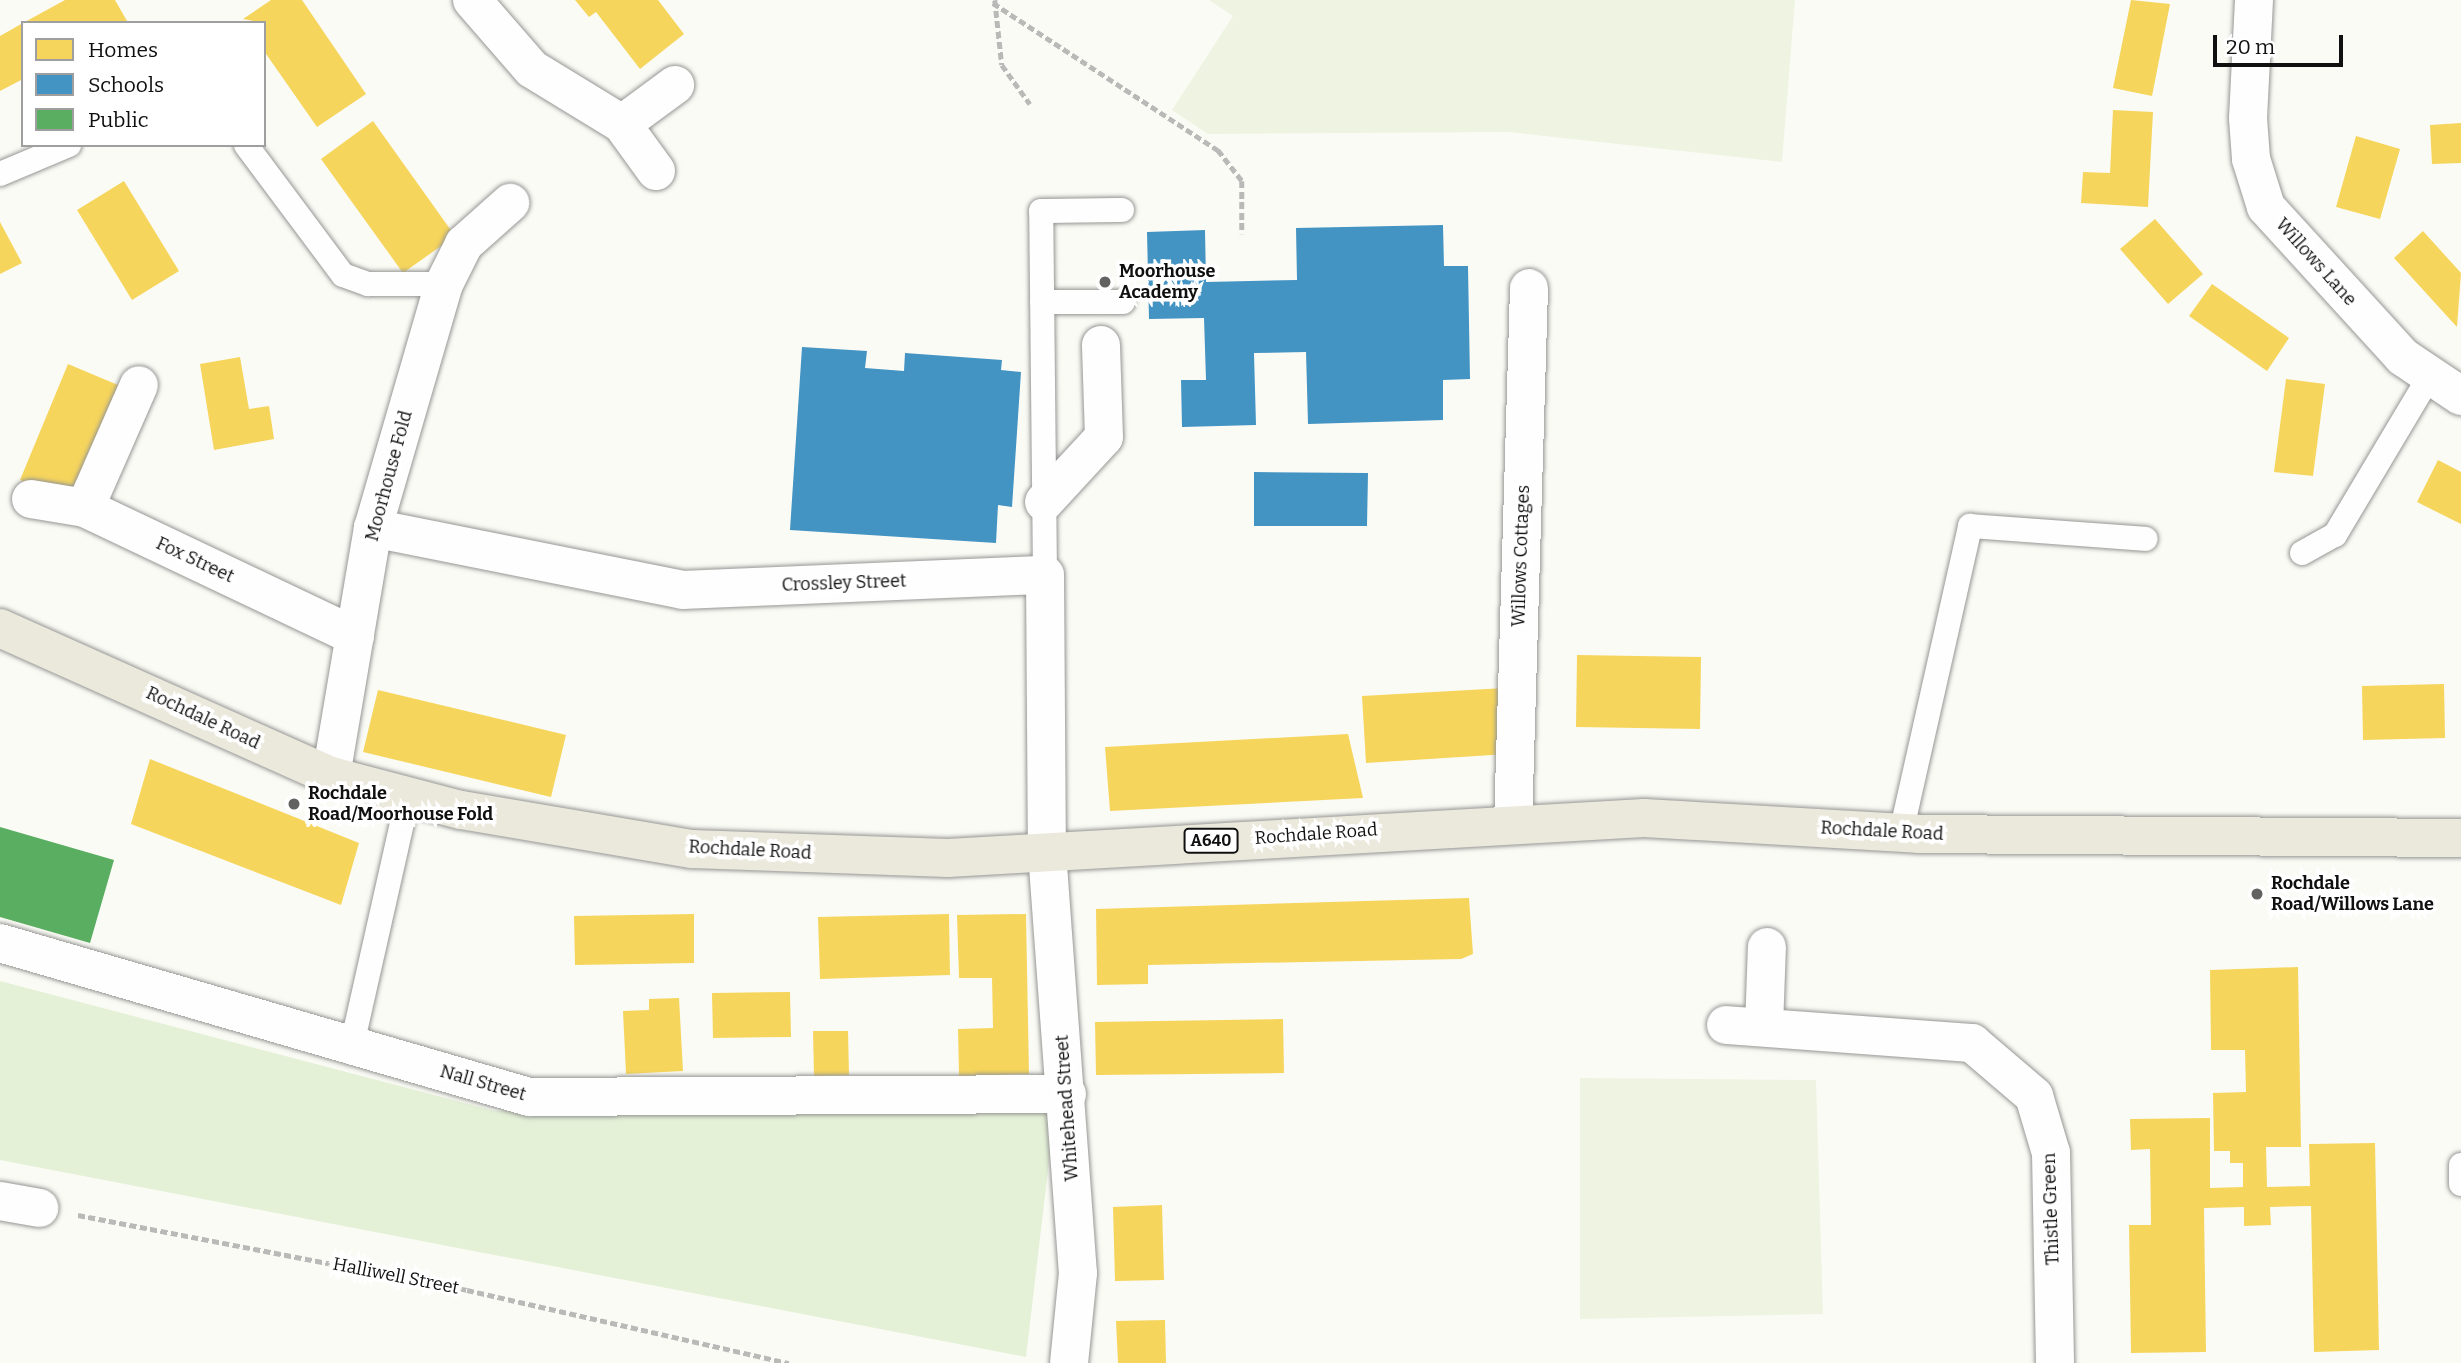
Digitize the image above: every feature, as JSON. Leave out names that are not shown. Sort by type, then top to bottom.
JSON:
[{"type":"main road","name":"Rochdale Road","points":[[0,628],[331,776],[408,796],[692,849],[948,858],[1644,818],[1901,833],[2461,838]]},
{"type":"street","points":[[472,0],[532,69],[622,124],[656,171]]},
{"type":"street","name":"Willows Lane","points":[[2255,0],[2248,118],[2251,159],[2266,207],[2444,388]]},
{"type":"street","points":[[622,124],[675,85]]},
{"type":"street","name":"Moorhouse Fold","points":[[331,776],[373,528],[444,284],[464,244],[510,203]]},
{"type":"street","name":"Willows Cottages","points":[[1513,824],[1529,288]]},
{"type":"street","points":[[1044,502],[1104,437],[1101,345]]},
{"type":"street","points":[[85,508],[139,385]]},
{"type":"street","name":"Fox Street","points":[[31,499],[85,508],[355,636]]},
{"type":"street","name":"Crossley Street","points":[[373,528],[683,590],[1045,575]]},
{"type":"street","points":[[1045,575],[1047,852]]},
{"type":"street","name":"Whitehead Street","points":[[1047,852],[1067,1094],[1078,1273],[1069,1363]]},
{"type":"street","name":"Nall Street","points":[[0,943],[529,1097],[1067,1094]]},
{"type":"street","points":[[1764,1027],[1767,947]]},
{"type":"street","name":"Thistle Green","points":[[1726,1025],[1972,1043],[2034,1096],[2051,1153],[2055,1363]]},
{"type":"street","points":[[0,1201],[39,1208]]},
{"type":"lane","points":[[0,174],[64,147]]},
{"type":"lane","points":[[247,147],[343,275],[368,284],[444,284]]},
{"type":"lane","points":[[1045,575],[1041,211],[1122,210]]},
{"type":"lane","points":[[1042,302],[1123,302]]},
{"type":"lane","points":[[2302,553],[2335,535],[2444,388]]},
{"type":"lane","points":[[1901,833],[1970,526],[2146,539]]},
{"type":"lane","points":[[352,1045],[408,796]]},
{"type":"lane","points":[[2461,1165],[2461,1184]]},
{"type":"path","points":[[994,2],[1002,65],[1030,104]]},
{"type":"path","points":[[994,2],[1217,150],[1242,181],[1242,234]]},
{"type":"path","name":"Halliwell Street","points":[[39,1208],[467,1290],[789,1363]]},
{"type":"green space","points":[[1209,0],[1795,0],[1782,162],[1509,132],[1208,134],[1172,110],[1233,16]]},
{"type":"green space","points":[[0,981],[495,1111],[1055,1111],[1026,1357],[0,1160]]},
{"type":"green space","points":[[1580,1078],[1816,1080],[1823,1314],[1580,1319]]},
{"type":"building: Homes","points":[[65,0],[115,0],[127,21],[27,21]]},
{"type":"building: Homes","points":[[271,0],[302,0],[366,94],[317,127],[266,54],[266,21],[243,19]]},
{"type":"building: Homes","points":[[575,0],[658,0],[684,34],[640,69],[596,12],[589,17]]},
{"type":"building: Homes","points":[[2131,0],[2170,4],[2152,96],[2113,88]]},
{"type":"building: Homes","points":[[21,24],[21,80],[0,91],[0,36]]},
{"type":"building: Homes","points":[[2113,110],[2153,112],[2148,207],[2081,203],[2083,172],[2110,173]]},
{"type":"building: Homes","points":[[373,121],[455,236],[403,273],[321,159]]},
{"type":"building: Homes","points":[[2461,123],[2461,163],[2432,164],[2430,125]]},
{"type":"building: Homes","points":[[2356,136],[2400,149],[2380,219],[2336,207]]},
{"type":"building: Homes","points":[[124,181],[179,271],[132,300],[77,210]]},
{"type":"building: Homes","points":[[2155,219],[2203,274],[2168,304],[2120,249]]},
{"type":"building: Homes","points":[[0,222],[22,263],[0,274]]},
{"type":"building: Homes","points":[[2423,231],[2461,273],[2457,327],[2394,258]]},
{"type":"building: Homes","points":[[2212,284],[2289,338],[2267,371],[2189,316]]},
{"type":"building: Homes","points":[[240,357],[249,409],[269,406],[274,439],[214,450],[200,364]]},
{"type":"building: Homes","points":[[68,364],[118,385],[70,501],[20,480]]},
{"type":"building: Homes","points":[[2286,379],[2325,384],[2313,476],[2274,472]]},
{"type":"building: Homes","points":[[2438,460],[2461,472],[2461,524],[2417,502]]},
{"type":"building: Homes","points":[[1577,655],[1701,657],[1700,729],[1576,727]]},
{"type":"building: Homes","points":[[2444,684],[2445,738],[2363,740],[2362,686]]},
{"type":"building: Homes","points":[[1505,688],[1508,754],[1366,763],[1362,696]]},
{"type":"building: Homes","points":[[378,690],[566,735],[551,797],[363,752]]},
{"type":"building: Homes","points":[[1348,734],[1363,798],[1110,811],[1105,747]]},
{"type":"building: Homes","points":[[150,759],[359,843],[341,905],[131,824]]},
{"type":"building: Homes","points":[[1469,898],[1473,954],[1461,959],[1148,965],[1148,984],[1097,985],[1096,909]]},
{"type":"building: Homes","points":[[694,914],[694,963],[575,965],[574,916]]},
{"type":"building: Homes","points":[[949,914],[950,975],[820,979],[818,917]]},
{"type":"building: Homes","points":[[1026,914],[1029,1074],[959,1076],[958,1029],[993,1028],[992,978],[959,978],[957,915]]},
{"type":"building: Homes","points":[[2298,967],[2301,1147],[2266,1147],[2267,1187],[2310,1186],[2309,1144],[2375,1143],[2379,1350],[2314,1352],[2311,1206],[2270,1207],[2271,1225],[2244,1226],[2244,1207],[2204,1208],[2206,1352],[2131,1353],[2129,1225],[2151,1225],[2150,1149],[2131,1150],[2130,1119],[2210,1118],[2210,1188],[2243,1187],[2243,1163],[2230,1163],[2230,1151],[2214,1151],[2213,1093],[2246,1092],[2245,1050],[2211,1050],[2210,970]]},
{"type":"building: Homes","points":[[790,992],[791,1037],[713,1038],[712,993]]},
{"type":"building: Homes","points":[[679,998],[683,1071],[626,1074],[623,1011],[649,1010],[649,999]]},
{"type":"building: Homes","points":[[1283,1019],[1284,1073],[1096,1075],[1095,1022]]},
{"type":"building: Homes","points":[[813,1031],[848,1031],[849,1075],[814,1076]]},
{"type":"building: Homes","points":[[1162,1205],[1164,1280],[1115,1281],[1113,1207]]},
{"type":"building: Homes","points":[[1165,1320],[1166,1363],[1118,1363],[1116,1321]]},
{"type":"building: Schools","points":[[1443,225],[1444,266],[1468,266],[1470,379],[1443,380],[1443,420],[1308,424],[1306,352],[1254,353],[1256,425],[1182,427],[1181,380],[1206,380],[1204,318],[1149,319],[1147,232],[1205,230],[1206,282],[1297,280],[1296,228]]},
{"type":"building: Schools","points":[[802,347],[867,351],[865,368],[904,371],[905,353],[1002,360],[1001,370],[1021,372],[1012,507],[998,505],[996,543],[790,530]]},
{"type":"building: Schools","points":[[1254,472],[1368,473],[1367,526],[1254,526]]},
{"type":"building: Public","points":[[0,827],[114,860],[90,943],[0,917]]},
{"type":"place","name":"Moorhouse Academy","points":[[1105,282]]},
{"type":"place","name":"Rochdale Road/Moorhouse Fold","points":[[294,804]]},
{"type":"place","name":"Rochdale Road/Willows Lane","points":[[2257,894]]}]
